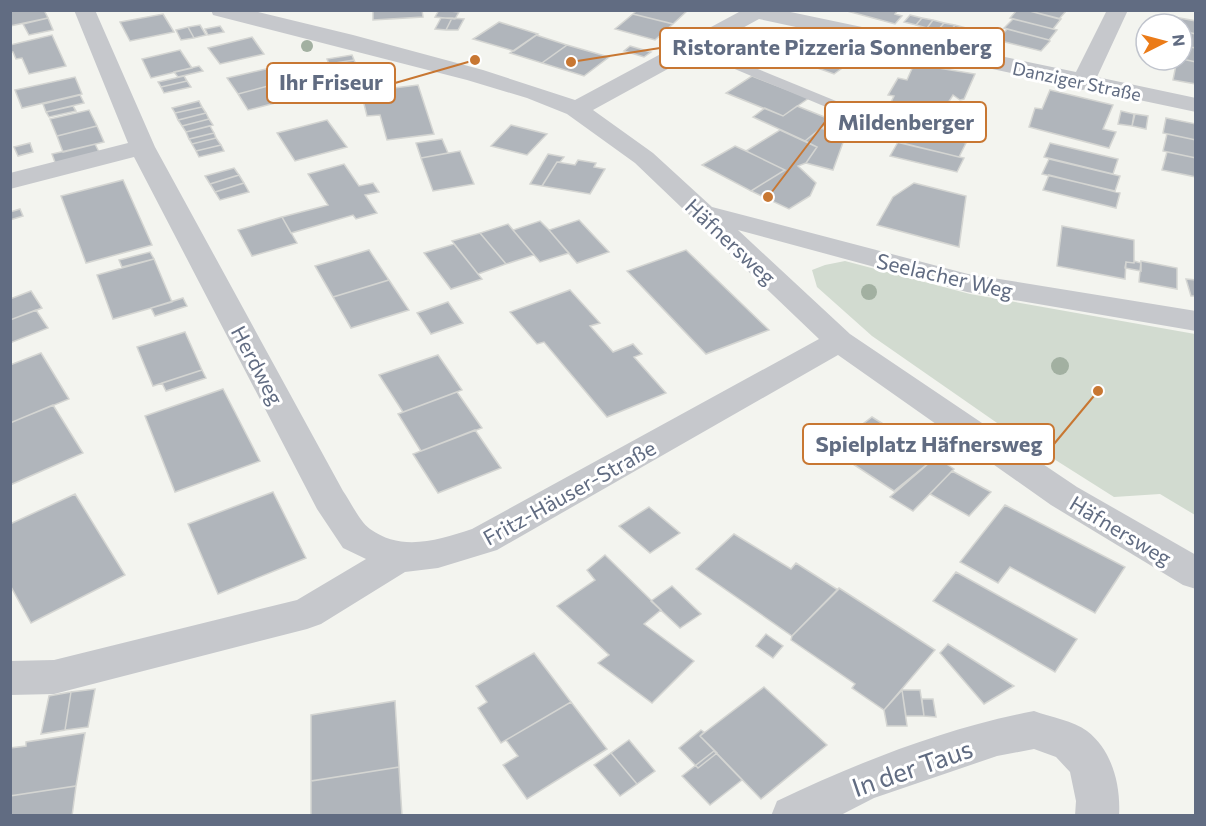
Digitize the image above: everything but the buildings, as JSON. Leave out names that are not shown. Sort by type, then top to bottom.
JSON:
[{"type":"street","name":"Herdweg","points":[[84,10],[142,147],[330,500],[356,538],[398,558]]},
{"type":"street","name":"Häfnersweg","points":[[221,10],[475,75],[535,93],[576,109],[644,158],[839,341],[1064,496],[1193,570]]},
{"type":"street","points":[[1082,83],[1118,10]]},
{"type":"street","points":[[576,109],[755,11]]},
{"type":"street","name":"Danziger Straße","points":[[755,11],[1082,83],[1196,105]]},
{"type":"street","points":[[10,182],[142,147]]},
{"type":"street","name":"Seelacher Weg","points":[[699,212],[967,283],[1196,321]]},
{"type":"street","name":"Fritz-Häuser-Straße","points":[[10,678],[54,677],[307,613],[398,558],[438,554],[484,540],[839,341]]},
{"type":"street","name":"In der Taus","points":[[793,816],[862,782],[997,737],[1034,730],[1071,743],[1090,763],[1098,801],[1097,816]]},
{"type":"lane","points":[[692,46],[831,104]]},
{"type":"shaded area","points":[[845,261],[970,294],[1195,334],[1195,515],[1160,494],[1114,497],[1000,425],[872,336],[817,287],[812,270]]},
{"type":"place","name":"Ihr Friseur","points":[[475,60]]},
{"type":"place","name":"Ristorante Pizzeria Sonnenberg","points":[[571,62]]},
{"type":"place","name":"Mildenberger","points":[[768,197]]},
{"type":"place","name":"Spielplatz Häfnersweg","points":[[1098,391]]}]
